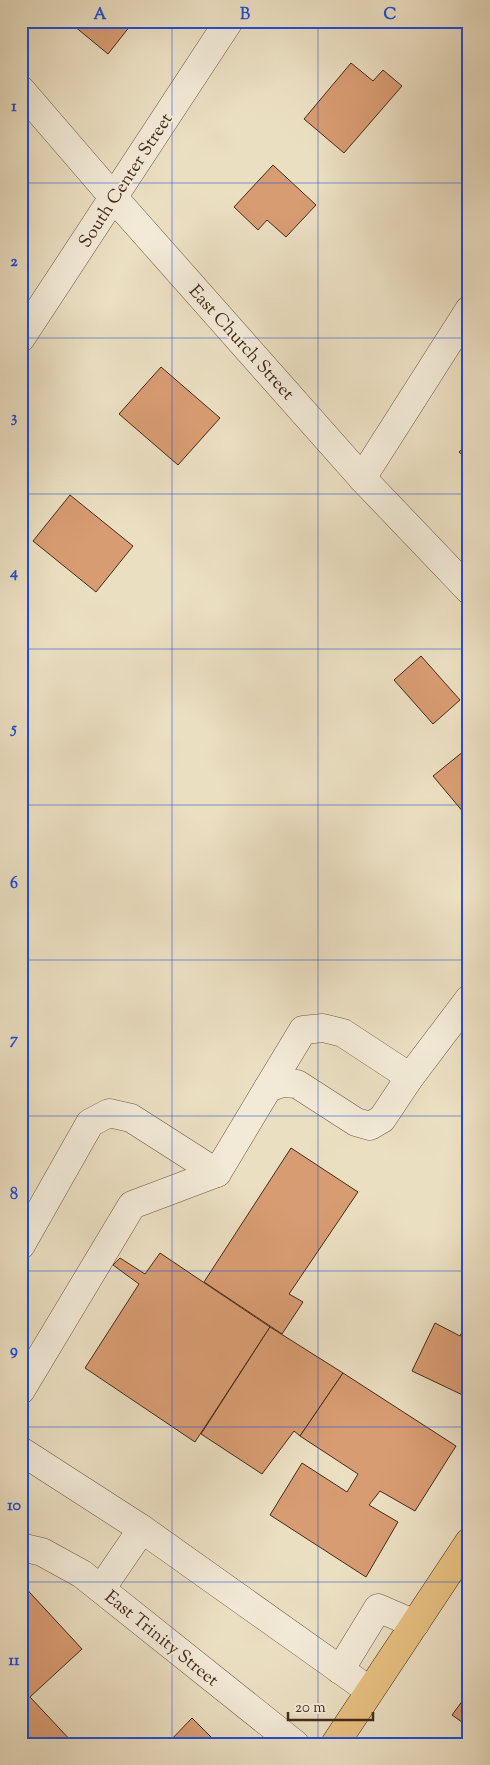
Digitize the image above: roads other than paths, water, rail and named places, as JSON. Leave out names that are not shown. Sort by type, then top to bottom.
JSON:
[{"type":"main road","points":[[335,1744],[469,1542]]},
{"type":"street","name":"South Center Street","points":[[21,338],[229,21]]},
{"type":"street","name":"East Church Street","points":[[21,90],[362,478],[469,590]]},
{"type":"street","points":[[362,478],[469,310]]},
{"type":"street","points":[[268,1088],[282,1083],[297,1084],[356,1122],[370,1126],[382,1120],[410,1077],[469,998]]},
{"type":"street","points":[[23,1383],[132,1205],[217,1173],[303,1030],[323,1028],[344,1032],[410,1077]]},
{"type":"street","points":[[21,1245],[90,1123],[109,1113],[130,1118],[217,1173]]},
{"type":"street","points":[[21,1451],[142,1529],[370,1691]]},
{"type":"street","points":[[101,1589],[142,1529]]},
{"type":"street","name":"East Trinity Street","points":[[21,1547],[42,1552],[64,1562],[101,1589],[295,1744]]},
{"type":"street","points":[[340,1670],[378,1608],[415,1624]]}]
